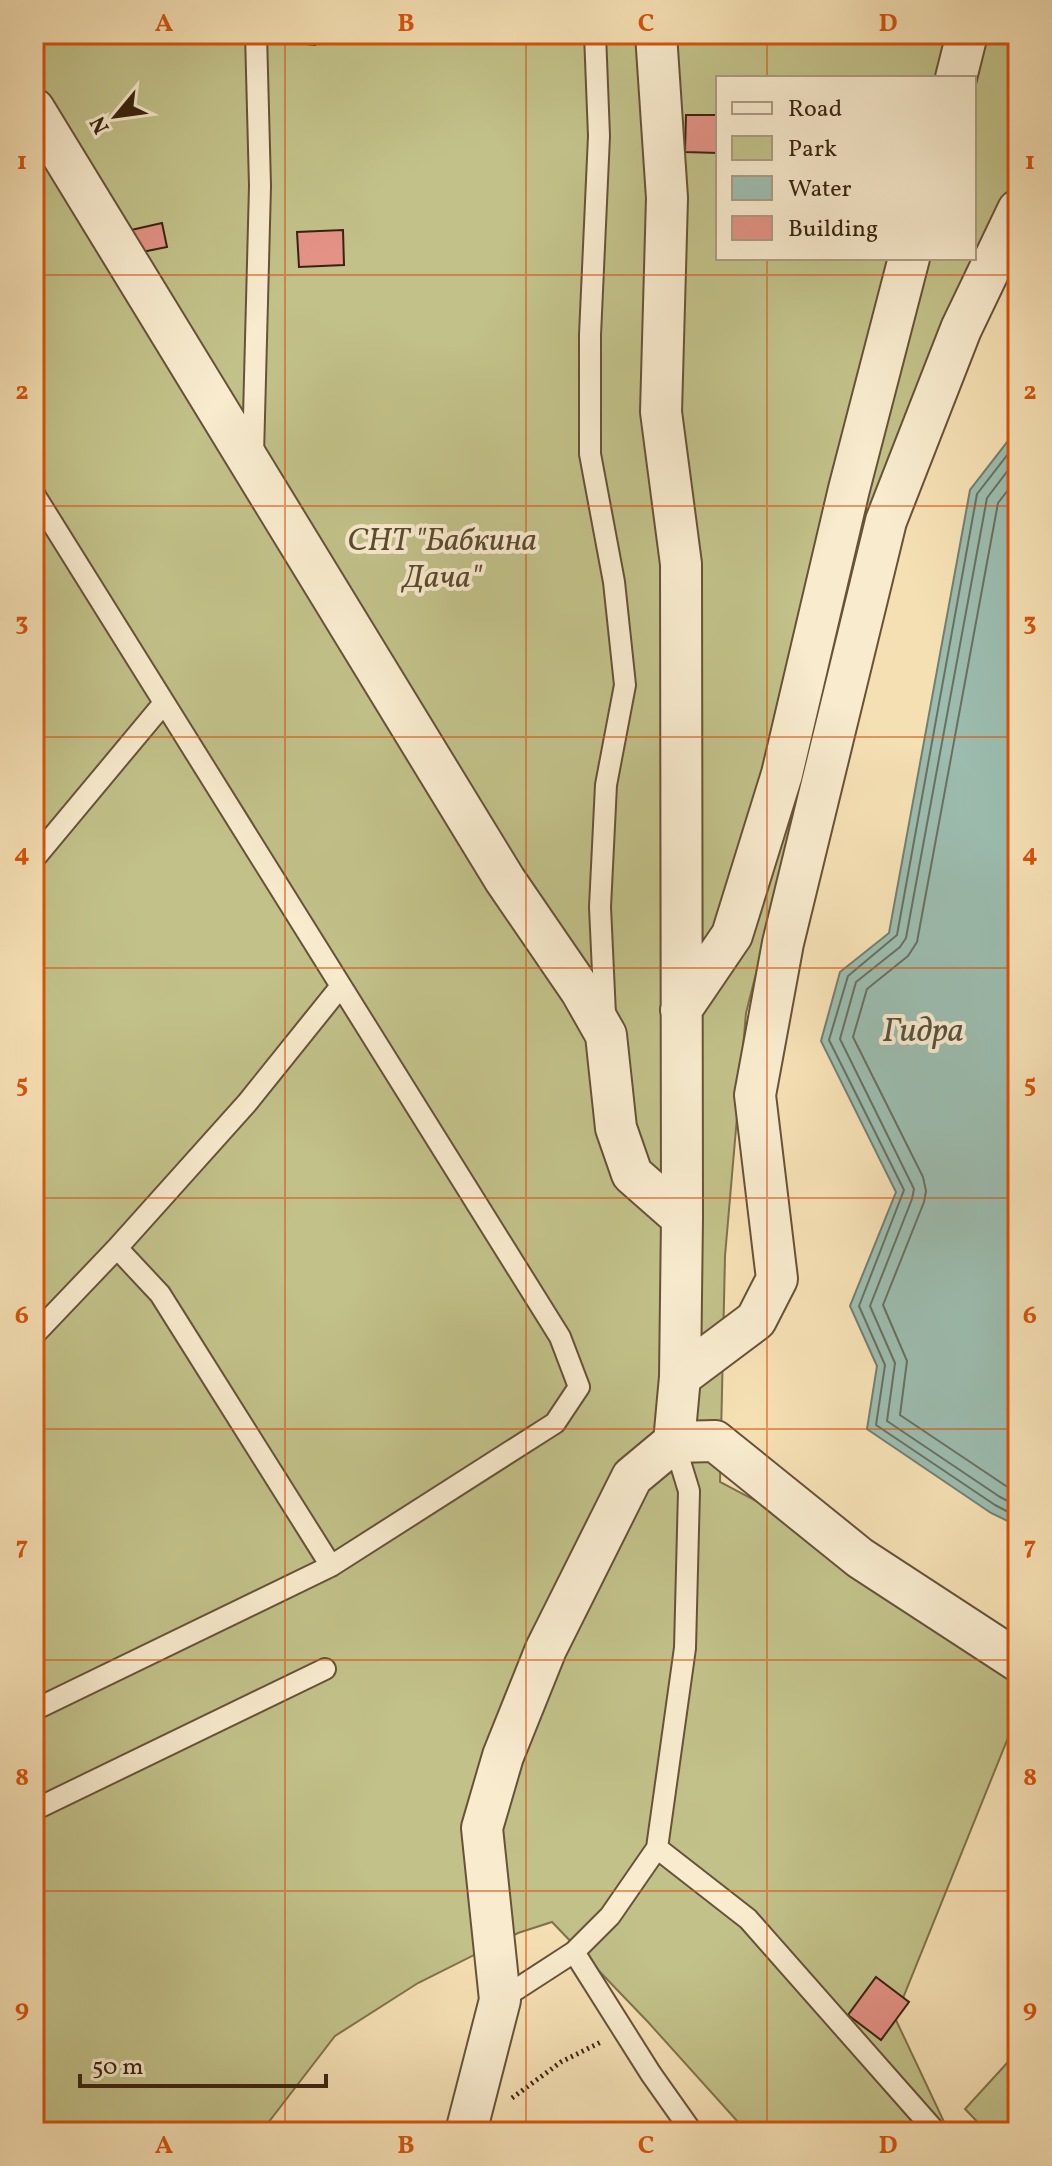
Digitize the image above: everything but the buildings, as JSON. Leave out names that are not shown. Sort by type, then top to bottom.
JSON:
[{"type":"street","points":[[656,34],[667,198],[661,412],[681,564],[682,1218],[680,1377],[674,1442]]},
{"type":"street","points":[[956,76],[967,34]]},
{"type":"street","points":[[34,109],[505,880],[581,991],[606,1035],[616,1128],[632,1174],[682,1218]]},
{"type":"street","points":[[680,1377],[756,1320],[777,1279],[755,1095],[783,943],[886,521],[961,329],[1018,210]]},
{"type":"street","points":[[681,1010],[732,935],[778,789],[849,489],[908,260]]},
{"type":"street","points":[[465,2132],[500,2000],[482,1828],[503,1756],[546,1649],[632,1477],[674,1442],[715,1441],[860,1558],[1018,1661]]},
{"type":"lane","points":[[253,467],[260,186],[256,34]]},
{"type":"lane","points":[[595,34],[599,136],[590,335],[590,454],[614,582],[625,685],[606,785],[600,907],[606,1035]]},
{"type":"lane","points":[[34,494],[560,1337],[579,1387],[555,1423],[331,1566],[34,1710]]},
{"type":"lane","points":[[34,859],[164,703]]},
{"type":"lane","points":[[34,1335],[247,1103],[341,986]]},
{"type":"lane","points":[[117,1248],[160,1294],[331,1566]]},
{"type":"lane","points":[[500,2000],[574,1952],[610,1916],[657,1848],[685,1648],[689,1491],[674,1442]]},
{"type":"lane","points":[[34,1810],[325,1669]]},
{"type":"lane","points":[[657,1848],[748,1919],[936,2132]]},
{"type":"lane","points":[[574,1952],[692,2132]]},
{"type":"path","points":[[465,2132],[561,2062],[624,2031]]},
{"type":"green space","name":"СНТ \"Бабкина Дача\"","points":[[34,34],[1018,34],[1018,178],[905,420],[801,796],[746,1013],[725,1256],[720,1482],[1018,1639],[1018,1713],[895,2018],[945,2124],[952,2132],[747,2132],[552,1922],[518,1933],[418,1983],[335,2036],[261,2132],[34,2132]]},
{"type":"green space","points":[[1018,2051],[1018,2132],[987,2132],[965,2109]]},
{"type":"water","name":"Гидра","points":[[1018,428],[1018,1526],[991,1513],[867,1429],[877,1366],[850,1306],[896,1192],[821,1041],[840,972],[889,933],[970,490]]}]
